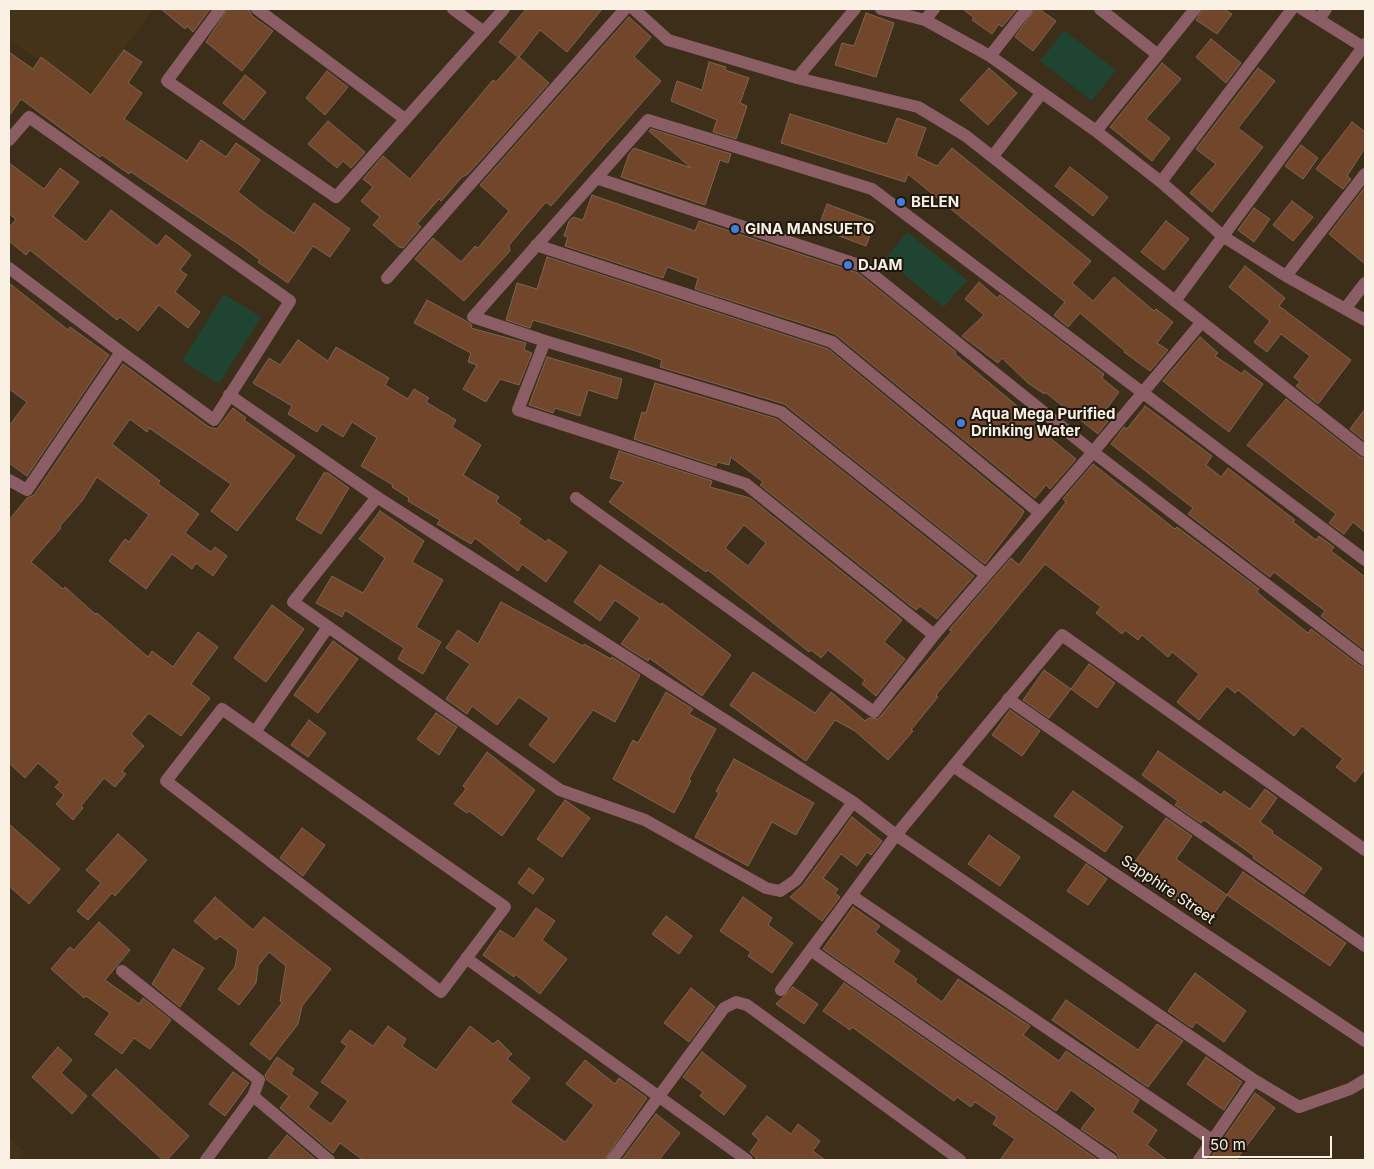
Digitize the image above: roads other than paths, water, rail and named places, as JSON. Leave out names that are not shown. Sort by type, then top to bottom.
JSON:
[{"type":"street","points":[[220,9],[167,81],[336,197],[504,9]]},
{"type":"street","points":[[257,9],[405,119]]},
{"type":"street","points":[[453,9],[484,32]]},
{"type":"street","points":[[387,278],[625,9]]},
{"type":"street","points":[[634,9],[668,40],[797,78],[918,107],[966,136],[1365,451]]},
{"type":"street","points":[[797,78],[855,9]]},
{"type":"street","points":[[881,9],[924,20],[990,56],[1041,94],[1096,131],[1161,182],[1224,237],[1286,276],[1365,320]]},
{"type":"street","points":[[924,20],[934,9]]},
{"type":"street","points":[[990,56],[1027,9]]},
{"type":"street","points":[[1100,9],[1158,55]]},
{"type":"street","points":[[1096,131],[1195,9]]},
{"type":"street","points":[[1161,182],[1292,9]]},
{"type":"street","points":[[1175,301],[1364,46],[1322,14],[1302,9]]},
{"type":"street","points":[[992,156],[1041,94]]},
{"type":"street","points":[[9,140],[29,117],[290,301],[214,420],[9,268]]},
{"type":"street","points":[[985,574],[782,412],[545,341],[473,317],[648,120],[872,189],[1365,560]]},
{"type":"street","points":[[1286,276],[1365,174]]},
{"type":"street","points":[[596,178],[862,266],[1093,452],[1365,660]]},
{"type":"street","points":[[536,245],[832,342],[1040,513]]},
{"type":"street","points":[[1345,309],[1365,283]]},
{"type":"street","points":[[576,498],[874,712],[934,635],[985,574],[1093,452],[1201,323]]},
{"type":"street","points":[[545,341],[518,410],[746,484],[934,635]]},
{"type":"street","points":[[9,480],[27,490],[121,352]]},
{"type":"street","points":[[230,395],[377,497],[853,802],[896,835],[1254,1080],[1299,1107],[1350,1089],[1365,1080]]},
{"type":"street","points":[[377,497],[293,602],[560,790],[645,820],[766,888],[780,891],[796,880],[853,802]]},
{"type":"street","points":[[255,732],[328,627]]},
{"type":"street","points":[[781,990],[812,951],[896,835],[1062,636],[1365,850]]},
{"type":"street","points":[[1008,700],[1365,946]]},
{"type":"street","points":[[222,709],[255,732],[505,907],[441,992],[166,781],[222,709]]},
{"type":"street","name":"Sapphire Street","points":[[953,766],[1365,1041]]},
{"type":"street","points":[[852,896],[1212,1140]]},
{"type":"street","points":[[812,951],[1112,1160]]},
{"type":"street","points":[[466,958],[746,1160]]},
{"type":"street","points":[[122,971],[259,1080],[253,1096],[206,1160]]},
{"type":"street","points":[[612,1160],[724,1008],[736,1002],[747,1005],[960,1160]]},
{"type":"street","points":[[1199,1160],[1254,1080]]},
{"type":"street","points":[[253,1096],[329,1160]]},
{"type":"place","name":"BELEN","points":[[901,202]]},
{"type":"place","name":"GINA MANSUETO","points":[[735,229]]},
{"type":"place","name":"DJAM","points":[[848,265]]},
{"type":"place","name":"Aqua Mega Purified Drinking Water","points":[[961,423]]}]
